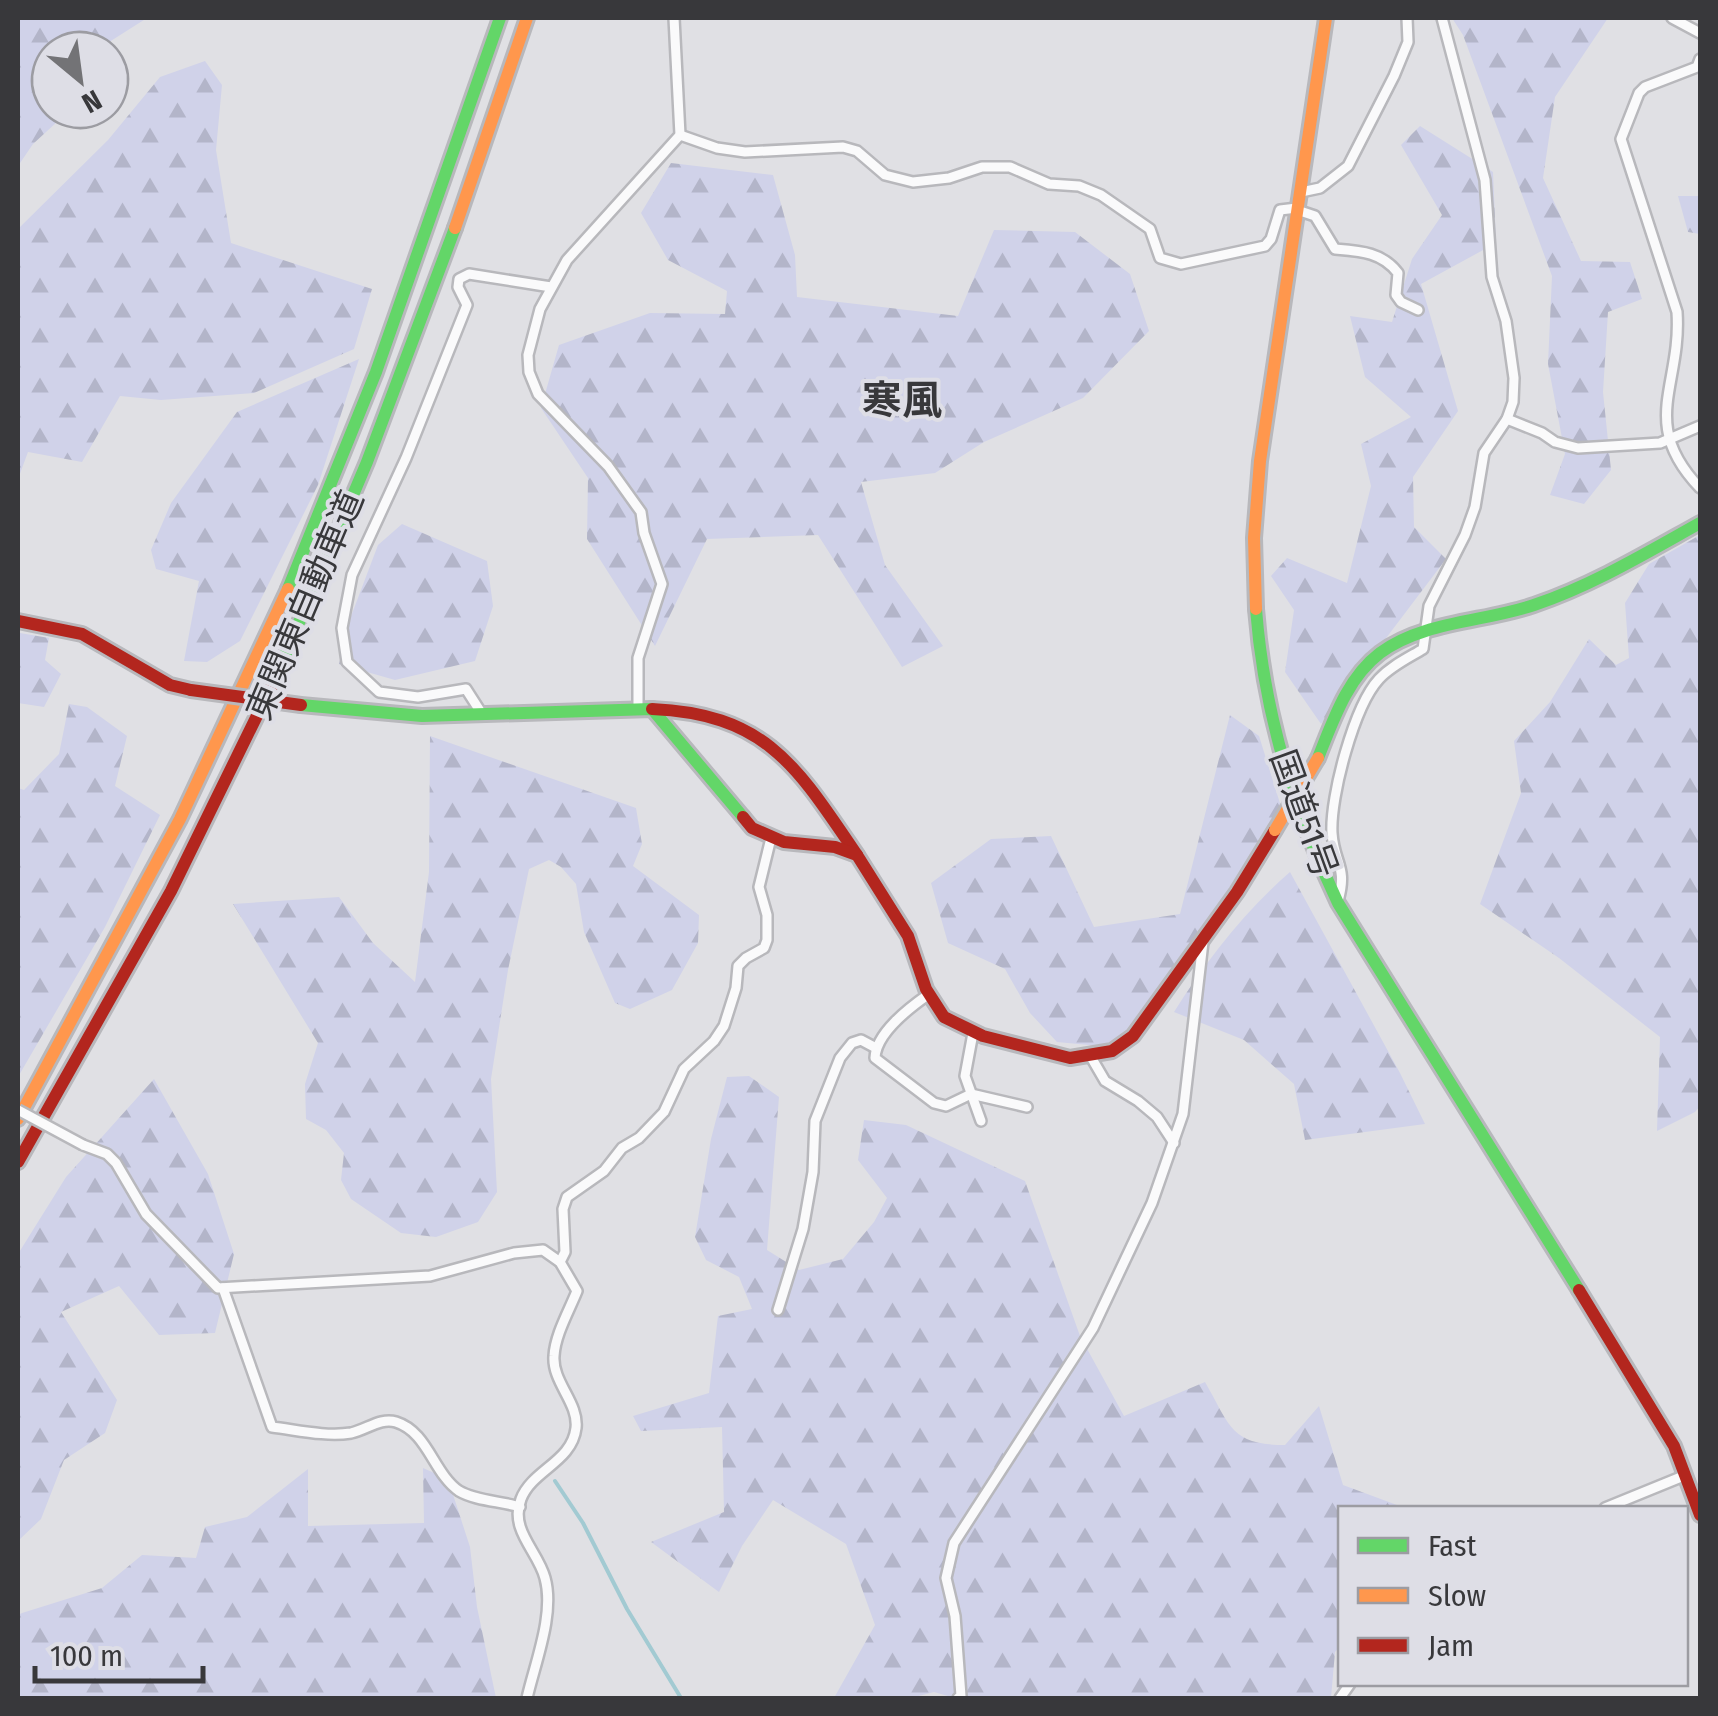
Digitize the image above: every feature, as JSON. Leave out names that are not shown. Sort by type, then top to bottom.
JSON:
[{"type":"main road","name":"東関東自動車道","points":[[18,1119],[231,715],[316,520],[412,274],[500,18]]},
{"type":"main road","name":"東関東自動車道","points":[[18,1162],[167,899],[254,726],[331,548],[436,283],[527,18]]},
{"type":"main road","name":"国道51号","points":[[1326,18],[1258,486],[1257,619],[1268,708],[1302,822],[1338,904],[1674,1446],[1700,1515]]},
{"type":"main road","points":[[18,621],[82,634],[170,686],[191,690],[353,712],[422,716],[677,708],[726,719],[768,742],[796,769],[858,855],[908,936],[929,994],[944,1018],[974,1033],[1070,1058],[1091,1057],[1112,1051],[1134,1036],[1204,940],[1318,758],[1348,690],[1363,668],[1382,651],[1404,639],[1536,605],[1700,523]]},
{"type":"main road","points":[[645,709],[752,828],[771,838],[836,846],[858,855]]},
{"type":"street","points":[[645,709],[638,658],[662,584],[640,512],[608,466],[538,394],[529,372],[528,355],[550,287],[567,260],[680,135],[674,18]]},
{"type":"street","points":[[1300,193],[1320,188],[1348,166],[1408,42],[1407,18]]},
{"type":"street","points":[[1338,904],[1344,880],[1332,838],[1332,798],[1339,771],[1371,688],[1382,675],[1423,648],[1429,606],[1465,536],[1475,507],[1484,453],[1513,402],[1514,378],[1506,321],[1492,276],[1485,180],[1442,18]]},
{"type":"street","points":[[1672,18],[1700,33]]},
{"type":"street","points":[[1700,59],[1697,66],[1639,92],[1621,138],[1677,312],[1679,334],[1666,416],[1668,440],[1676,460],[1700,488]]},
{"type":"street","points":[[680,135],[716,148],[744,152],[843,147],[857,150],[886,174],[913,182],[949,178],[982,167],[1010,167],[1049,184],[1079,186],[1101,195],[1150,229],[1160,258],[1181,264],[1265,246],[1272,240],[1280,210],[1297,209],[1315,216],[1336,249],[1375,254],[1392,265],[1398,273],[1396,295],[1418,310]]},
{"type":"street","points":[[482,714],[466,689],[418,697],[378,692],[347,662],[342,628],[352,575],[406,458],[467,305],[458,287],[460,280],[469,274],[550,287]]},
{"type":"street","points":[[1506,419],[1554,442],[1578,448],[1668,440],[1700,426]]},
{"type":"street","points":[[560,1262],[564,1252],[563,1208],[568,1198],[604,1172],[622,1148],[639,1138],[664,1112],[684,1069],[724,1026],[736,988],[738,966],[764,948],[768,940],[767,914],[759,887],[771,838]]},
{"type":"street","points":[[958,1698],[961,1696],[954,1616],[946,1578],[954,1543],[1093,1328],[1152,1203],[1183,1114],[1204,940]]},
{"type":"street","points":[[929,994],[909,1007],[876,1044],[875,1058],[934,1103],[946,1106],[971,1094],[1028,1107]]},
{"type":"street","points":[[974,1033],[966,1063],[981,1121]]},
{"type":"street","points":[[778,1310],[803,1229],[814,1172],[815,1121],[821,1100],[840,1058],[852,1043],[861,1040],[876,1048]]},
{"type":"street","points":[[1091,1057],[1105,1081],[1157,1117],[1174,1142]]},
{"type":"street","points":[[18,1110],[82,1145],[108,1154],[146,1214],[218,1288],[430,1276],[514,1253],[542,1250],[560,1262],[576,1291],[554,1357],[574,1412],[576,1435],[567,1452],[530,1485],[520,1507],[522,1535],[545,1576],[547,1595],[528,1698]]},
{"type":"street","points":[[224,1288],[272,1428],[336,1434],[395,1421],[414,1432],[447,1480],[462,1492],[520,1507]]},
{"type":"street","points":[[1611,1506],[1686,1475]]},
{"type":"green space","points":[[18,18],[147,18],[128,30],[30,30],[30,130],[48,130],[18,166]]},
{"type":"green space","points":[[1452,18],[1608,18],[1555,97],[1543,178],[1581,261],[1630,262],[1642,299],[1608,312],[1603,392],[1611,470],[1584,504],[1550,495],[1565,454],[1548,364],[1552,276],[1463,35]]},
{"type":"green space","points":[[205,61],[222,85],[216,150],[231,243],[372,289],[354,349],[254,393],[161,400],[120,396],[82,462],[28,452],[18,479],[18,229],[116,130],[130,130],[130,113],[160,77]]},
{"type":"green space","points":[[1420,126],[1493,172],[1496,243],[1421,284],[1458,411],[1413,477],[1414,527],[1446,559],[1321,724],[1285,672],[1294,610],[1271,576],[1287,558],[1347,583],[1371,486],[1361,444],[1411,417],[1365,377],[1350,316],[1392,322],[1412,259],[1442,215],[1401,145]]},
{"type":"green space","points":[[671,163],[773,175],[795,255],[797,297],[958,316],[994,230],[1075,232],[1130,274],[1149,331],[1083,398],[984,442],[935,473],[861,482],[885,565],[943,646],[902,667],[818,535],[707,539],[655,646],[587,539],[588,478],[541,408],[559,345],[650,313],[725,314],[727,291],[668,260],[641,213]]},
{"type":"green space","points":[[1678,196],[1700,196],[1700,234],[1688,232]]},
{"type":"green space","points":[[359,359],[318,485],[240,641],[207,662],[184,661],[199,581],[156,569],[151,550],[171,503],[237,412]]},
{"type":"green space","points":[[402,524],[487,561],[493,606],[475,661],[395,680],[339,664],[350,619],[378,545]]},
{"type":"green space","points":[[1700,535],[1700,1106],[1657,1131],[1660,1037],[1559,958],[1480,904],[1521,793],[1514,741],[1550,702],[1589,639],[1616,665],[1629,658],[1625,603],[1649,564]]},
{"type":"green space","points":[[20,633],[49,638],[45,660],[61,674],[44,707],[18,703]]},
{"type":"green space","points":[[69,704],[87,707],[127,736],[115,786],[160,815],[105,927],[18,1077],[18,788],[24,790],[59,754]]},
{"type":"green space","points":[[1230,715],[1259,736],[1284,816],[1121,1048],[1057,1042],[1030,1013],[1005,969],[948,943],[931,883],[991,839],[1051,836],[1094,927],[1180,914]]},
{"type":"green space","points":[[430,736],[636,808],[642,844],[633,866],[699,915],[698,943],[672,990],[630,1009],[615,1003],[584,932],[576,884],[549,860],[529,869],[491,1079],[497,1192],[478,1222],[436,1237],[401,1233],[351,1199],[341,1180],[344,1153],[326,1130],[306,1119],[305,1084],[318,1043],[233,904],[339,897],[373,943],[415,982],[429,872]]},
{"type":"green space","points":[[1290,872],[1425,1124],[1305,1140],[1294,1084],[1244,1040],[1174,1012],[1227,938]]},
{"type":"green space","points":[[749,1076],[779,1097],[767,1250],[799,1270],[843,1259],[874,1222],[887,1198],[858,1160],[864,1120],[906,1125],[1025,1181],[1080,1336],[1124,1416],[1205,1382],[1234,1430],[1253,1441],[1285,1445],[1319,1406],[1343,1485],[1400,1506],[1338,1506],[1338,1648],[1331,1698],[955,1698],[934,1692],[911,1698],[834,1698],[875,1625],[846,1544],[773,1500],[742,1546],[719,1592],[651,1542],[724,1512],[722,1427],[641,1431],[633,1416],[709,1393],[718,1316],[752,1309],[739,1277],[706,1260],[695,1237],[711,1139],[727,1077]]},
{"type":"green space","points":[[154,1079],[208,1174],[234,1254],[215,1333],[159,1335],[119,1286],[61,1312],[117,1400],[105,1433],[64,1460],[41,1519],[18,1541],[18,1254],[66,1177]]},
{"type":"green space","points":[[423,1468],[448,1479],[470,1547],[477,1607],[496,1698],[18,1698],[18,1615],[102,1588],[142,1555],[196,1558],[205,1527],[247,1517],[308,1469],[308,1526],[424,1523]]},
{"type":"waterway","points":[[555,1481],[583,1523],[627,1609],[681,1698]]},
{"type":"traffic: fast","points":[[288,589],[376,372],[500,18]]},
{"type":"traffic: fast","points":[[275,679],[367,462],[455,228]]},
{"type":"traffic: fast","points":[[1318,758],[1342,701],[1358,675],[1397,642],[1435,628],[1515,611],[1556,597],[1619,568],[1700,523]]},
{"type":"traffic: fast","points":[[1256,609],[1266,686],[1283,760],[1307,832],[1338,903],[1579,1290]]},
{"type":"traffic: fast","points":[[301,705],[422,716],[652,709],[743,817]]},
{"type":"traffic: slow","points":[[455,228],[527,18]]},
{"type":"traffic: slow","points":[[1256,609],[1254,538],[1260,461],[1326,18]]},
{"type":"traffic: slow","points":[[18,1119],[180,819],[288,589]]},
{"type":"traffic: slow","points":[[1275,830],[1318,758]]},
{"type":"traffic: jam","points":[[18,621],[82,634],[170,685],[191,690]]},
{"type":"traffic: jam","points":[[18,1162],[171,891],[275,679]]},
{"type":"traffic: jam","points":[[191,690],[301,705]]},
{"type":"traffic: jam","points":[[652,709],[691,713],[752,734],[796,771],[857,855]]},
{"type":"traffic: jam","points":[[743,817],[752,828],[784,842],[835,847],[857,855],[908,936],[926,989],[944,1017],[983,1036],[1070,1058],[1112,1051],[1133,1036],[1237,892],[1275,830]]},
{"type":"traffic: jam","points":[[1579,1290],[1674,1446],[1700,1515]]},
{"type":"district","name":"寒風","points":[[902,401]]}]
